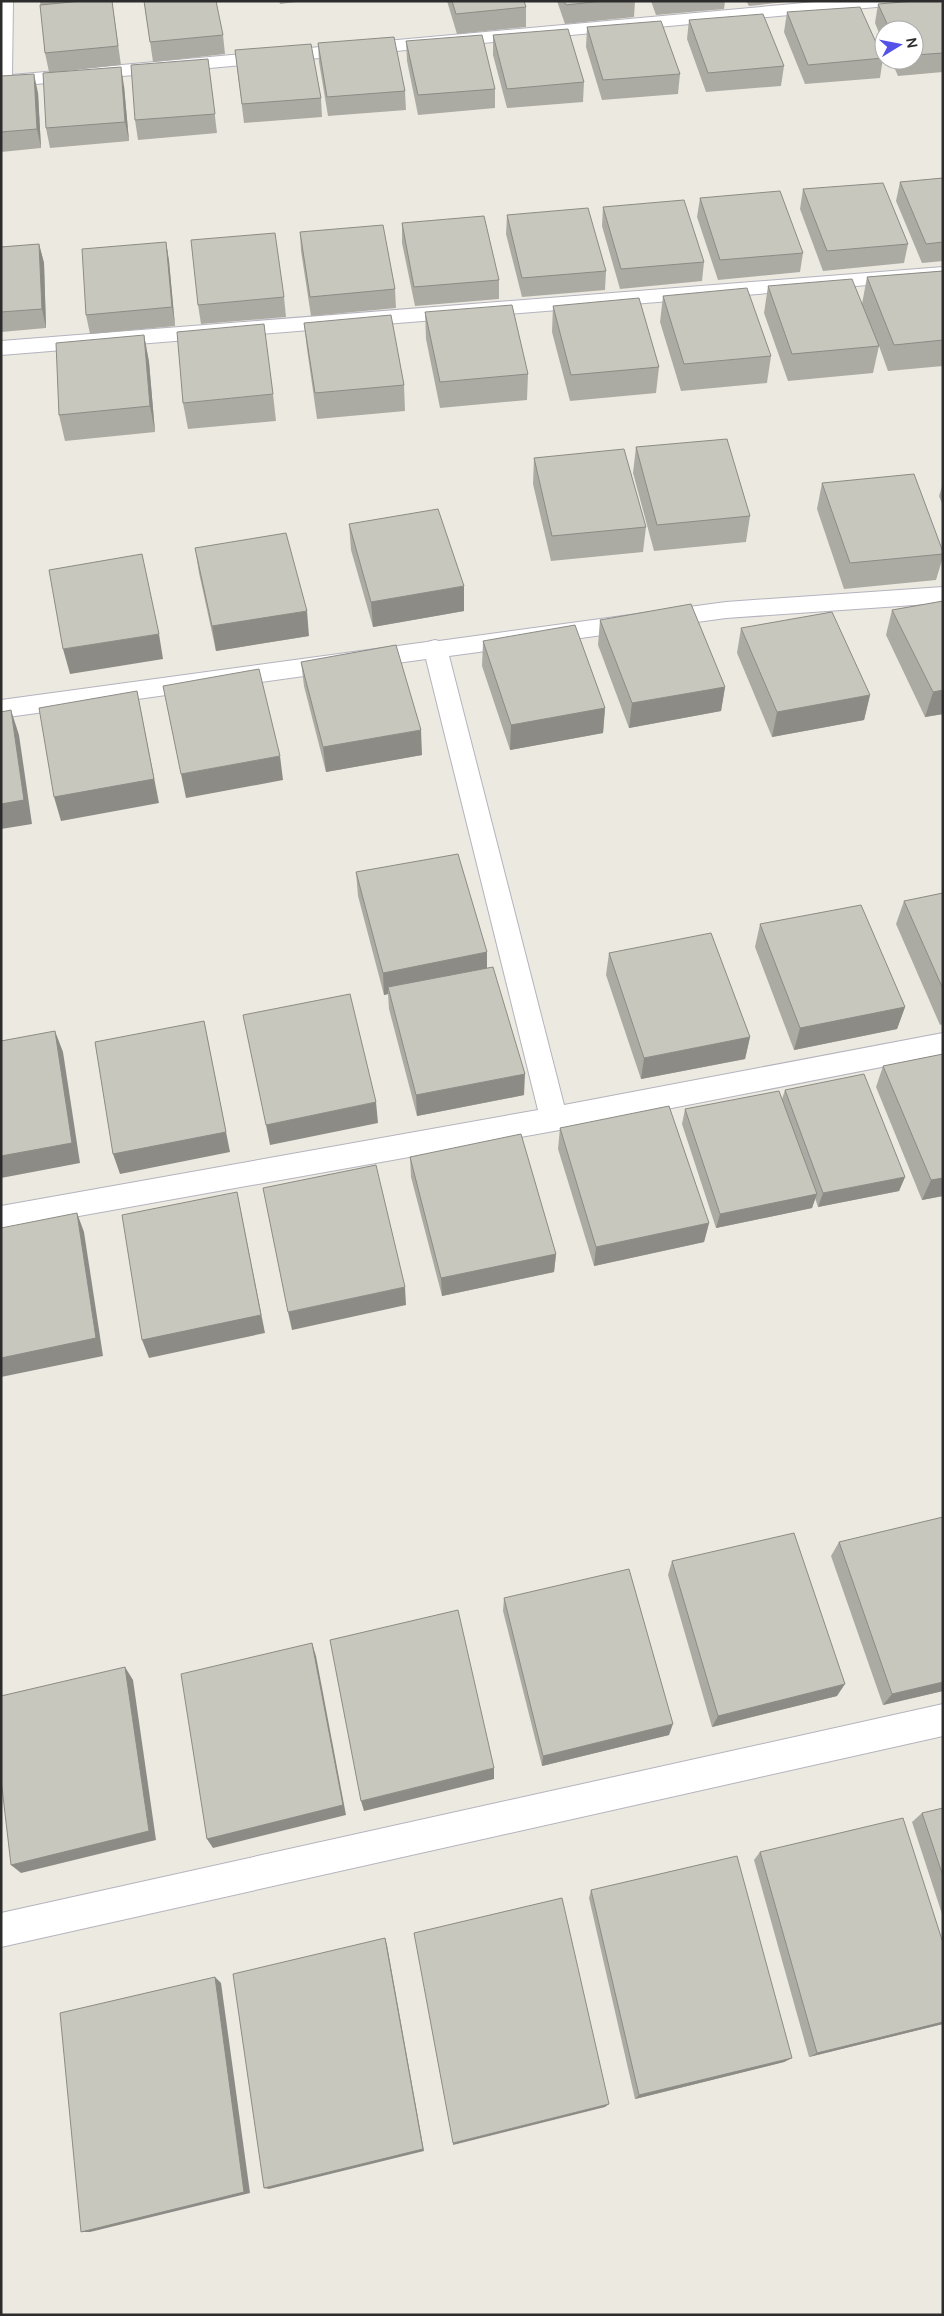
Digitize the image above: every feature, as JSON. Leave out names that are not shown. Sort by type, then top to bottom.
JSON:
[{"type":"street","points":[[4,1],[2,82],[887,1]]},
{"type":"street","points":[[1,348],[943,273]]},
{"type":"street","points":[[1,709],[435,648],[726,610],[943,595]]},
{"type":"street","points":[[435,648],[554,1119]]},
{"type":"street","points":[[1,1218],[554,1119],[943,1044]]},
{"type":"street","points":[[1,1930],[943,1720]]},
{"type":"building","points":[[82,1],[112,1],[118,46],[45,53],[40,5]]},
{"type":"building","points":[[144,1],[216,1],[223,35],[150,42]]},
{"type":"building","points":[[452,1],[524,1],[526,7],[456,14]]},
{"type":"building","points":[[564,1],[602,1],[566,5]]},
{"type":"building","points":[[943,1],[943,53],[924,54],[924,20],[885,20],[878,4]]},
{"type":"building","points":[[860,7],[874,38],[874,59],[808,65],[787,12]]},
{"type":"building","points":[[763,14],[784,66],[708,73],[689,20]]},
{"type":"building","points":[[661,21],[680,74],[603,80],[587,27]]},
{"type":"building","points":[[568,29],[584,82],[507,89],[493,35]]},
{"type":"building","points":[[482,35],[495,89],[418,95],[406,41]]},
{"type":"building","points":[[394,37],[405,91],[327,97],[318,43]]},
{"type":"building","points":[[311,44],[321,98],[242,104],[235,50]]},
{"type":"building","points":[[208,59],[215,114],[135,120],[131,65]]},
{"type":"building","points":[[121,67],[125,122],[46,128],[43,73]]},
{"type":"building","points":[[34,74],[37,129],[1,132],[1,76]]},
{"type":"building","points":[[943,178],[943,242],[926,244],[900,182]]},
{"type":"building","points":[[883,183],[908,244],[827,251],[803,189]]},
{"type":"building","points":[[780,191],[803,253],[720,260],[700,198]]},
{"type":"building","points":[[684,200],[704,262],[621,269],[603,207]]},
{"type":"building","points":[[588,208],[606,271],[522,278],[507,215]]},
{"type":"building","points":[[484,216],[499,280],[414,287],[402,223]]},
{"type":"building","points":[[383,225],[395,289],[310,297],[300,232]]},
{"type":"building","points":[[275,233],[284,297],[198,305],[191,240]]},
{"type":"building","points":[[166,242],[172,307],[86,315],[82,249]]},
{"type":"building","points":[[39,244],[42,309],[1,312],[1,247]]},
{"type":"building","points":[[943,271],[943,340],[894,345],[867,277]]},
{"type":"building","points":[[852,279],[879,346],[792,354],[768,286]]},
{"type":"building","points":[[747,288],[771,356],[684,364],[663,296]]},
{"type":"building","points":[[639,298],[659,367],[571,375],[553,306]]},
{"type":"building","points":[[512,305],[528,374],[440,382],[425,312]]},
{"type":"building","points":[[391,315],[404,385],[315,393],[304,323]]},
{"type":"building","points":[[264,324],[273,394],[183,403],[177,332]]},
{"type":"building","points":[[144,335],[150,406],[59,415],[56,343]]},
{"type":"building","points":[[727,439],[750,516],[657,525],[636,447]]},
{"type":"building","points":[[624,449],[646,527],[552,536],[534,458]]},
{"type":"building","points":[[914,474],[943,554],[850,563],[822,483]]},
{"type":"building","points":[[438,509],[464,586],[371,602],[349,524]]},
{"type":"building","points":[[286,533],[307,611],[212,626],[195,548]]},
{"type":"building","points":[[142,554],[159,634],[63,649],[49,570]]},
{"type":"building","points":[[943,601],[943,690],[933,692],[892,610]]},
{"type":"building","points":[[691,604],[725,687],[632,703],[600,620]]},
{"type":"building","points":[[832,612],[870,695],[777,712],[741,628]]},
{"type":"building","points":[[575,625],[605,708],[511,725],[483,641]]},
{"type":"building","points":[[396,645],[421,730],[323,747],[301,662]]},
{"type":"building","points":[[259,669],[280,756],[181,774],[163,686]]},
{"type":"building","points":[[137,691],[154,779],[54,797],[39,708]]},
{"type":"building","points":[[11,710],[24,800],[1,804],[1,712]]},
{"type":"building","points":[[458,854],[487,952],[383,973],[356,872]]},
{"type":"building","points":[[943,893],[943,989],[904,901]]},
{"type":"building","points":[[861,905],[905,1007],[800,1028],[760,924]]},
{"type":"building","points":[[711,933],[750,1037],[644,1058],[609,953]]},
{"type":"building","points":[[493,967],[525,1074],[416,1095],[388,987]]},
{"type":"building","points":[[350,994],[376,1102],[266,1125],[243,1015]]},
{"type":"building","points":[[204,1021],[226,1132],[113,1154],[95,1042]]},
{"type":"building","points":[[55,1031],[72,1143],[1,1156],[1,1041]]},
{"type":"building","points":[[943,1054],[943,1178],[931,1180],[883,1066]]},
{"type":"building","points":[[864,1074],[905,1177],[823,1193],[785,1090]]},
{"type":"building","points":[[779,1091],[817,1194],[720,1214],[685,1109]]},
{"type":"building","points":[[669,1106],[709,1223],[596,1247],[560,1128]]},
{"type":"building","points":[[521,1134],[556,1254],[441,1278],[410,1157]]},
{"type":"building","points":[[376,1165],[405,1287],[288,1312],[263,1188]]},
{"type":"building","points":[[237,1192],[261,1315],[142,1340],[122,1215]]},
{"type":"building","points":[[77,1213],[96,1338],[1,1358],[1,1228]]},
{"type":"building","points":[[943,1517],[943,1682],[892,1694],[839,1542]]},
{"type":"building","points":[[794,1533],[845,1684],[718,1716],[672,1561]]},
{"type":"building","points":[[629,1569],[673,1724],[543,1756],[504,1598]]},
{"type":"building","points":[[458,1610],[494,1768],[361,1801],[330,1640]]},
{"type":"building","points":[[312,1643],[343,1805],[207,1839],[181,1674]]},
{"type":"building","points":[[125,1667],[149,1831],[11,1865],[1,1779],[1,1696]]},
{"type":"building","points":[[943,1808],[943,1876],[922,1813]]},
{"type":"building","points":[[903,1818],[943,1943],[943,2022],[817,2053],[760,1852]]},
{"type":"building","points":[[737,1856],[792,2058],[639,2095],[591,1890]]},
{"type":"building","points":[[562,1898],[609,2104],[453,2143],[414,1933]]},
{"type":"building","points":[[385,1938],[423,2149],[264,2188],[233,1974]]},
{"type":"building","points":[[215,1977],[244,2192],[81,2232],[60,2013]]}]
